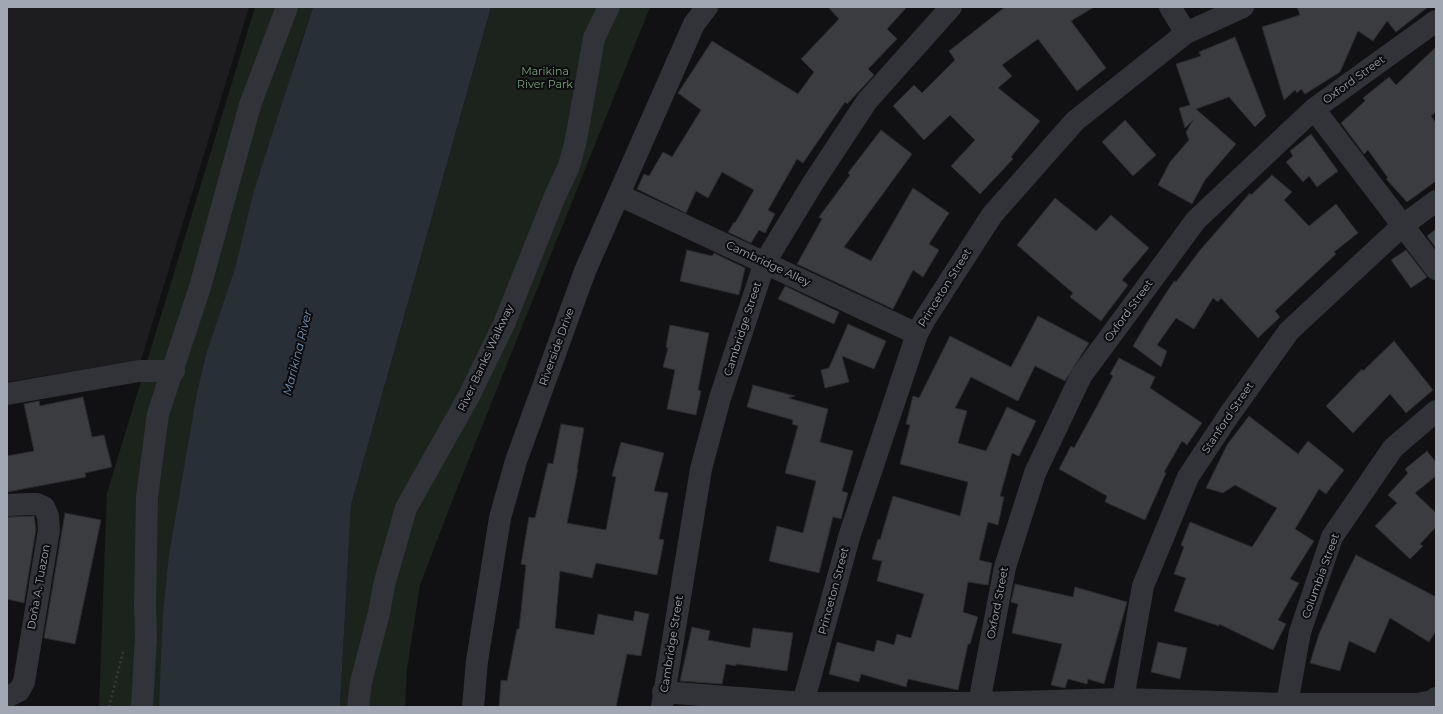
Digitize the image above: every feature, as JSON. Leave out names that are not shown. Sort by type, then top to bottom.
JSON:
[{"type":"street","points":[[142,707],[146,637],[145,604],[147,497],[158,414],[174,371],[200,287],[250,105],[288,7]]},
{"type":"street","name":"River Banks Walkway","points":[[358,707],[361,682],[379,613],[384,585],[406,508],[472,390],[504,324],[555,196],[569,166],[576,140],[594,38],[609,7]]},
{"type":"street","name":"Riverside Drive","points":[[473,707],[477,661],[500,518],[516,461],[585,271],[694,24],[707,7]]},
{"type":"street","name":"Cambridge Street","points":[[663,700],[701,469],[720,398],[765,262],[812,183],[867,102],[951,7]]},
{"type":"street","points":[[1170,7],[1186,33]]},
{"type":"street","name":"Princeton Street","points":[[803,704],[850,534],[916,334],[924,319],[992,215],[1075,121],[1186,33],[1243,7]]},
{"type":"street","name":"Oxford Street","points":[[979,703],[1004,567],[1035,473],[1081,376],[1196,220],[1314,109],[1436,21]]},
{"type":"street","points":[[1314,109],[1436,269]]},
{"type":"street","name":"Cambridge Alley","points":[[619,195],[765,262],[916,334]]},
{"type":"street","name":"Stanford Street","points":[[1123,699],[1143,586],[1188,477],[1229,415],[1289,332],[1402,226],[1436,201]]},
{"type":"street","points":[[7,394],[139,371],[174,371]]},
{"type":"street","name":"Columbia Street","points":[[1287,704],[1300,632],[1332,537],[1393,448],[1436,411]]},
{"type":"street","name":"Doña A. Tuazon","points":[[7,505],[37,504],[44,507],[48,516],[49,530],[24,682],[19,691],[7,697]]},
{"type":"street","points":[[663,700],[803,704],[979,703],[1123,699],[1287,704],[1423,703]]},
{"type":"path","points":[[109,707],[118,671]]},
{"type":"shaded area","points":[[7,7],[249,7],[141,360],[7,382]]},
{"type":"green space","points":[[255,7],[313,7],[298,52],[236,265],[207,351],[203,371],[188,707],[99,707],[107,493]]},
{"type":"green space","name":"Marikina River Park","points":[[491,7],[650,7],[420,585],[407,669],[405,707],[340,707],[351,505]]},
{"type":"water","name":"Marikina River","points":[[313,7],[491,7],[351,505],[340,707],[159,707],[163,614],[169,555],[197,393],[207,351],[236,265],[253,194]]},
{"type":"building","points":[[828,7],[907,7],[887,29],[897,39],[868,69],[874,75],[847,104],[845,102],[803,163],[797,159],[768,210],[775,214],[765,233],[759,230],[751,243],[728,232],[734,222],[735,223],[754,190],[722,172],[708,198],[696,191],[686,213],[637,189],[644,174],[649,176],[663,152],[672,157],[701,110],[678,93],[712,41],[798,94],[814,72],[801,59],[839,19]]},
{"type":"building","points":[[1005,7],[1094,7],[1071,21],[1106,68],[1077,91],[1038,39],[1002,65],[1012,76],[998,88],[1040,121],[1011,157],[1013,159],[980,194],[951,166],[975,140],[950,115],[924,140],[893,106],[914,85],[922,93],[955,60],[949,51]]},
{"type":"building","points":[[1297,7],[1428,7],[1396,32],[1387,21],[1373,41],[1358,31],[1340,72],[1305,94],[1301,89],[1297,93],[1295,90],[1284,100],[1262,27],[1300,15]]},
{"type":"building","points":[[1235,37],[1266,116],[1255,127],[1229,97],[1196,109],[1236,144],[1205,180],[1192,204],[1158,185],[1170,162],[1189,140],[1186,132],[1193,120],[1185,128],[1179,108],[1190,105],[1176,64],[1201,56],[1199,52]]},
{"type":"building","points":[[1436,47],[1436,112],[1431,116],[1436,123],[1436,181],[1407,202],[1386,179],[1388,178],[1368,150],[1364,154],[1341,123],[1365,101],[1363,98],[1389,77],[1396,85]]},
{"type":"building","points":[[1125,120],[1156,155],[1133,176],[1102,142]]},
{"type":"building","points":[[881,130],[912,154],[844,247],[871,261],[913,188],[949,213],[929,244],[939,250],[923,277],[913,270],[893,309],[797,264],[822,219],[819,217],[850,175],[848,173]]},
{"type":"building","points":[[1311,134],[1338,171],[1317,187],[1309,176],[1303,182],[1286,162],[1293,156],[1290,151]]},
{"type":"building","points":[[1272,175],[1292,192],[1284,200],[1309,226],[1336,204],[1358,233],[1334,252],[1336,254],[1275,311],[1280,317],[1258,338],[1221,298],[1218,302],[1213,298],[1194,329],[1176,318],[1157,345],[1167,351],[1161,367],[1133,346],[1174,281],[1176,282],[1201,249],[1250,193],[1251,195]]},
{"type":"building","points":[[1055,198],[1096,231],[1111,215],[1149,248],[1122,280],[1128,285],[1101,321],[1070,297],[1073,293],[1017,245]]},
{"type":"building","points":[[1436,229],[1436,248],[1427,236]]},
{"type":"building","points":[[687,250],[712,256],[714,253],[745,268],[739,295],[680,281]]},
{"type":"building","points":[[1406,250],[1427,277],[1411,288],[1391,260]]},
{"type":"building","points":[[785,286],[839,312],[834,324],[778,299]]},
{"type":"building","points":[[1038,316],[1089,343],[1065,381],[1035,366],[1018,401],[971,377],[955,408],[967,411],[958,443],[986,451],[1007,407],[1036,421],[1019,456],[1012,453],[1000,496],[1004,497],[998,525],[988,522],[979,560],[992,563],[988,585],[968,582],[963,612],[978,617],[970,644],[968,644],[958,690],[908,679],[906,687],[861,674],[859,682],[829,674],[837,642],[874,652],[877,640],[894,645],[897,634],[911,638],[924,594],[877,581],[882,561],[872,559],[878,539],[880,540],[893,496],[960,516],[968,482],[900,464],[910,425],[906,424],[913,396],[919,398],[950,336],[1011,367]]},
{"type":"building","points":[[848,324],[886,341],[874,369],[842,356],[849,382],[825,388],[821,370],[829,368]]},
{"type":"building","points":[[670,325],[709,333],[698,390],[701,391],[696,415],[667,409],[675,370],[663,367],[668,348],[666,347]]},
{"type":"building","points":[[1394,341],[1433,390],[1406,413],[1390,394],[1353,433],[1326,406],[1362,369],[1363,371]]},
{"type":"building","points":[[1119,358],[1155,377],[1150,388],[1202,423],[1187,445],[1182,441],[1164,472],[1166,473],[1145,520],[1105,502],[1107,496],[1059,469],[1071,446],[1074,448],[1091,417],[1113,376],[1110,374]]},
{"type":"building","points":[[753,385],[795,396],[788,398],[828,409],[820,442],[853,451],[842,491],[848,493],[841,519],[833,517],[819,573],[769,561],[777,526],[803,533],[816,481],[785,473],[798,426],[792,424],[793,420],[747,407]]},
{"type":"building","points":[[83,397],[92,437],[104,435],[112,467],[85,473],[86,477],[7,492],[7,456],[34,451],[24,404],[39,401],[40,406]]},
{"type":"building","points":[[1249,416],[1298,454],[1308,441],[1344,470],[1326,494],[1319,489],[1295,529],[1314,541],[1290,579],[1299,583],[1278,620],[1286,624],[1273,650],[1219,624],[1219,626],[1174,611],[1186,578],[1174,574],[1184,547],[1181,545],[1190,522],[1252,547],[1277,508],[1235,485],[1223,493],[1206,488],[1227,445]]},
{"type":"building","points":[[561,424],[584,428],[578,469],[567,523],[606,530],[616,477],[612,476],[621,442],[664,453],[654,491],[668,493],[659,539],[664,540],[657,575],[596,563],[592,578],[560,571],[555,628],[594,635],[598,614],[633,621],[635,611],[649,614],[641,656],[627,654],[616,707],[499,707],[501,680],[507,681],[517,629],[519,629],[526,565],[521,564],[529,517],[535,518],[548,463],[553,464]]},
{"type":"building","points":[[1427,451],[1436,462],[1436,476],[1415,493],[1436,513],[1436,527],[1420,544],[1423,546],[1410,559],[1375,526],[1397,503],[1388,495],[1408,473],[1405,469]]},
{"type":"building","points":[[65,513],[101,520],[75,644],[44,638]]},
{"type":"building","points":[[34,516],[36,529],[24,603],[7,599],[7,517]]},
{"type":"building","points":[[1356,555],[1436,597],[1436,631],[1429,642],[1390,618],[1375,653],[1349,641],[1340,671],[1310,663],[1319,634]]},
{"type":"building","points":[[1015,584],[1073,597],[1075,587],[1127,602],[1104,684],[1088,679],[1087,684],[1068,679],[1065,688],[1051,685],[1062,644],[1012,633],[1018,604],[1011,602]]},
{"type":"building","points":[[692,627],[710,631],[708,640],[750,648],[753,628],[793,633],[787,671],[726,664],[722,684],[680,681]]},
{"type":"building","points":[[1158,642],[1187,648],[1180,679],[1151,672]]}]
